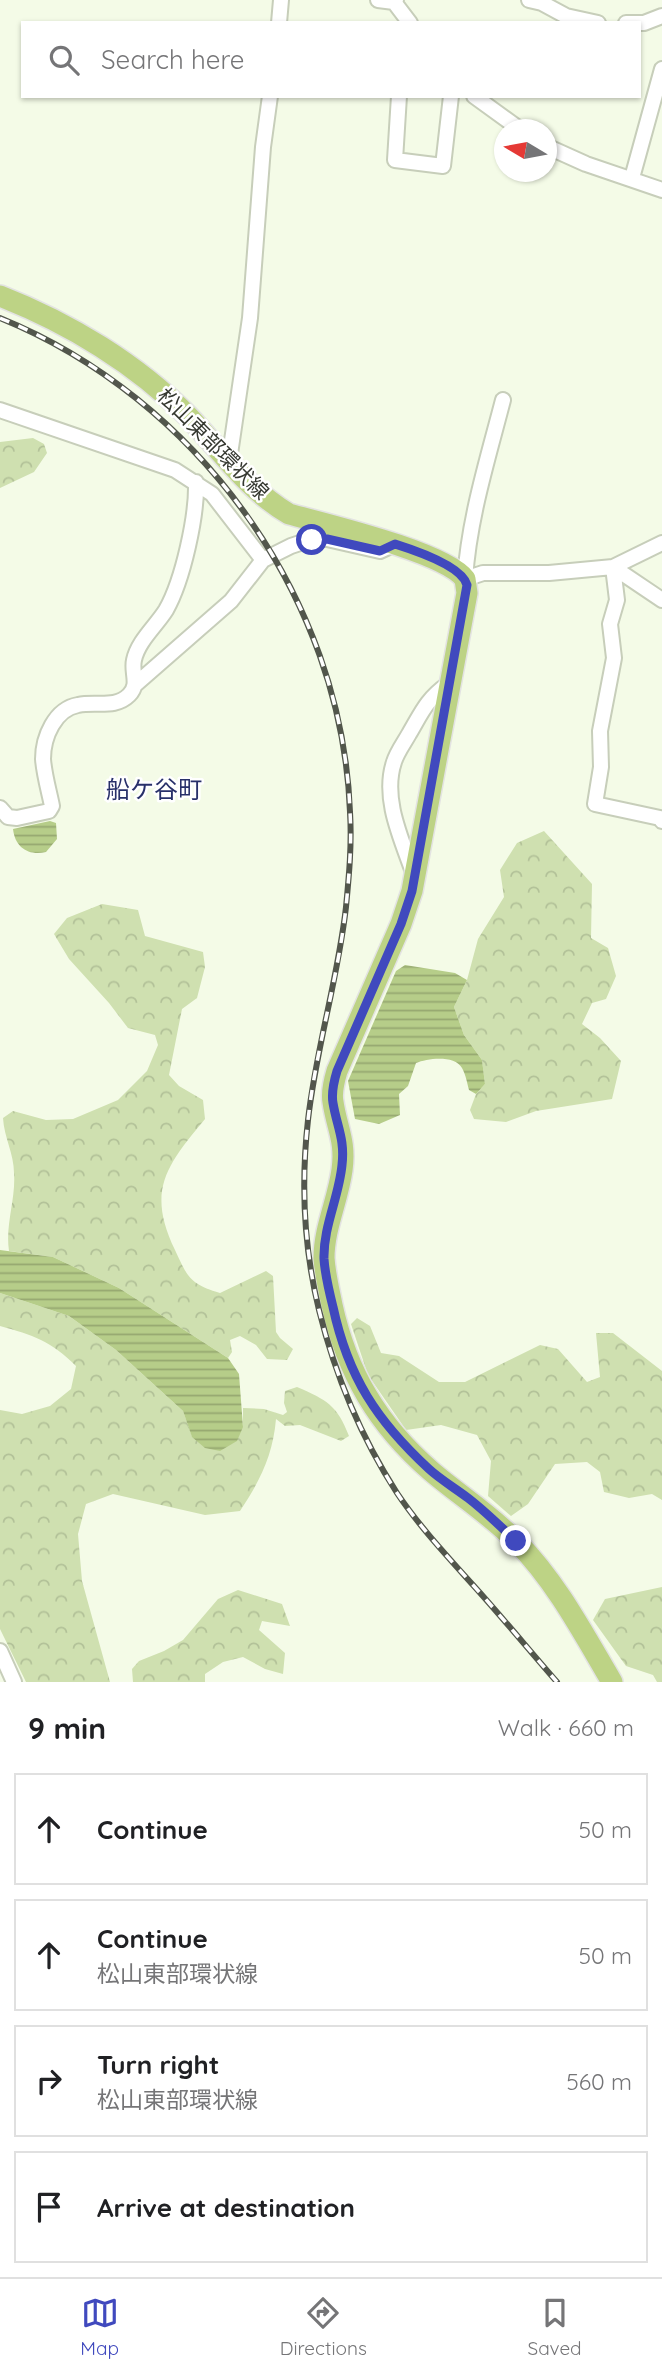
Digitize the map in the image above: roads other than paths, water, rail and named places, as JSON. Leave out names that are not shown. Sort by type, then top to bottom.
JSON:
[{"type":"main road","name":"松山東部環状線","points":[[0,296],[50,318],[125,362],[164,394],[260,494],[289,514],[395,544],[455,570],[465,579]]},
{"type":"main road","points":[[465,579],[467,593],[448,684],[415,877],[404,917],[344,1055],[333,1087],[332,1101],[342,1132],[344,1150],[324,1260],[335,1319],[350,1366],[373,1406],[416,1457],[486,1513],[539,1566],[562,1596],[612,1682]]},
{"type":"street","points":[[279,21],[281,0]]},
{"type":"street","points":[[378,0],[395,1],[409,21]]},
{"type":"street","points":[[529,0],[542,3],[566,16],[589,21]]},
{"type":"street","points":[[641,23],[662,16]]},
{"type":"street","points":[[632,178],[656,114],[662,69]]},
{"type":"street","points":[[229,461],[250,318],[263,147],[270,98]]},
{"type":"street","points":[[399,98],[395,160],[443,166],[451,98]]},
{"type":"street","points":[[477,98],[506,119]]},
{"type":"street","points":[[557,151],[586,164],[662,190]]},
{"type":"street","points":[[503,400],[477,503],[465,579],[483,573],[549,573],[613,567],[662,543]]},
{"type":"street","points":[[0,410],[175,470],[212,494],[263,560]]},
{"type":"street","points":[[136,684],[134,659],[166,610],[175,590],[196,502],[196,482]]},
{"type":"street","points":[[0,808],[8,817],[17,818],[48,811],[52,806],[43,757],[51,726],[61,713],[78,705],[107,705],[121,701],[131,694],[136,684],[231,601],[263,560],[312,540],[327,539],[380,551],[395,544]]},
{"type":"street","points":[[613,567],[662,600]]},
{"type":"street","points":[[613,567],[617,600],[610,624],[614,658],[600,731],[601,767],[595,804],[660,818],[662,821]]},
{"type":"street","points":[[415,877],[392,807],[391,773],[394,761],[421,710],[448,684]]},
{"type":"street","points":[[0,1651],[14,1682]]},
{"type":"railway","points":[[0,318],[71,353],[137,399],[195,453],[246,514],[288,582],[320,655],[341,732],[351,836],[342,934],[316,1066],[306,1143],[304,1191],[307,1239],[319,1310],[350,1405],[397,1493],[433,1540],[557,1682]]},
{"type":"district","name":"船ケ谷町","points":[[154,790]]}]
